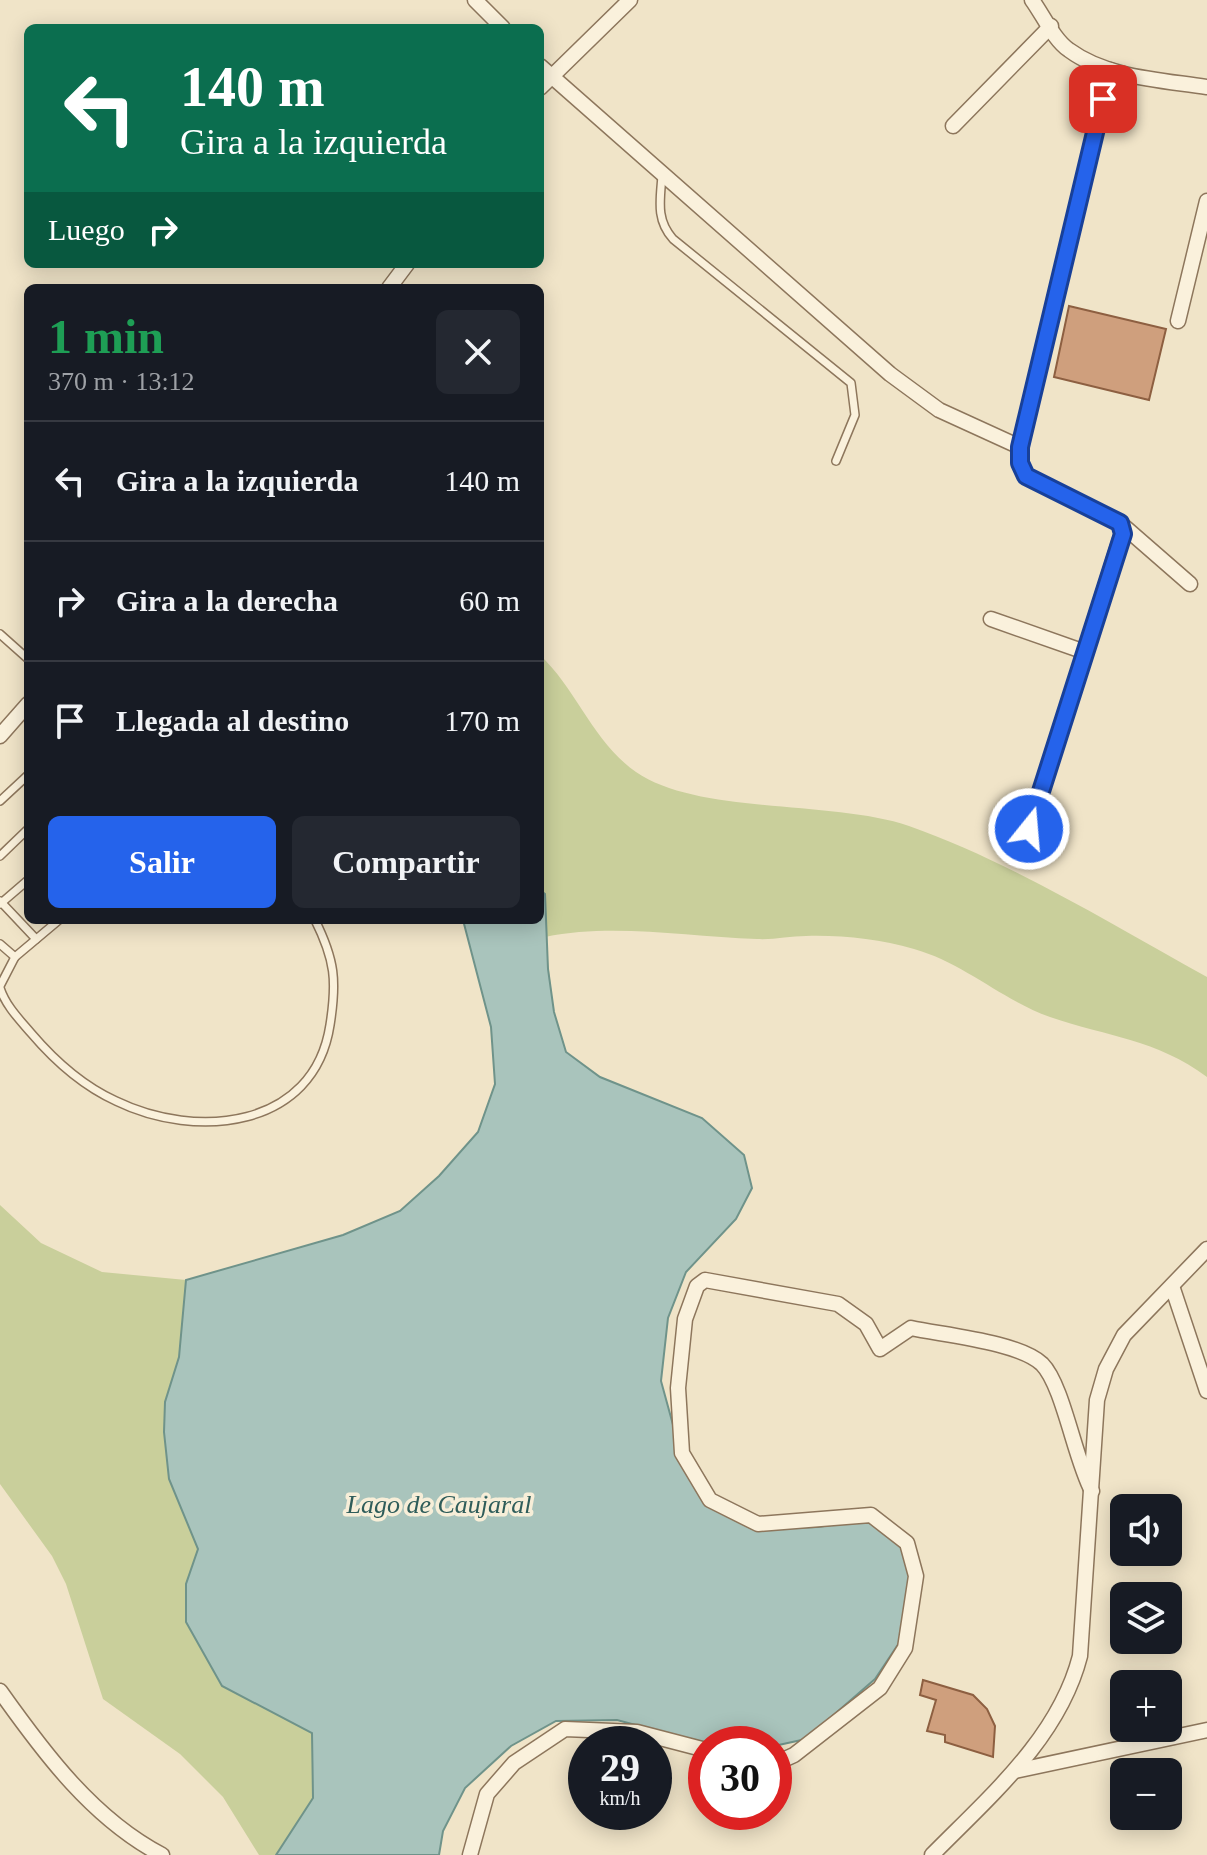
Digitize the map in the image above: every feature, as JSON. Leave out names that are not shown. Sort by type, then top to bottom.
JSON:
[{"type":"street","points":[[475,0],[499,24]]},
{"type":"street","points":[[544,75],[630,0]]},
{"type":"street","points":[[1032,0],[1066,49],[1110,70],[1207,87]]},
{"type":"street","points":[[953,126],[1051,26]]},
{"type":"street","points":[[1110,70],[1020,447],[1020,463],[1026,476],[1124,527],[1190,584]]},
{"type":"street","points":[[544,77],[662,174],[890,374],[939,410],[1020,447]]},
{"type":"street","points":[[1178,321],[1207,201]]},
{"type":"street","points":[[1029,829],[1124,527]]},
{"type":"street","points":[[991,619],[1085,652]]},
{"type":"street","points":[[0,736],[24,709]]},
{"type":"street","points":[[932,1855],[1015,1771],[1072,1689],[1080,1656],[1097,1400],[1106,1369],[1124,1335],[1173,1289],[1207,1249]]},
{"type":"street","points":[[792,1756],[880,1688],[905,1648],[916,1576],[913,1554],[898,1534],[871,1515],[758,1524],[710,1500],[682,1453],[681,1440],[679,1374],[685,1319],[697,1286],[705,1280],[838,1304],[866,1324],[880,1349],[911,1328],[1023,1352],[1043,1365],[1053,1385],[1083,1475],[1092,1491]]},
{"type":"street","points":[[1173,1289],[1207,1391]]},
{"type":"street","points":[[0,1691],[32,1737],[77,1789],[140,1850],[162,1855]]},
{"type":"street","points":[[470,1855],[487,1794],[514,1763],[565,1729],[637,1732],[688,1745]]},
{"type":"street","points":[[1015,1771],[1207,1730]]},
{"type":"lane","points":[[662,174],[659,213],[664,228],[673,239],[851,383],[855,415],[836,461]]},
{"type":"lane","points":[[0,634],[24,655]]},
{"type":"lane","points":[[0,801],[24,779]]},
{"type":"lane","points":[[0,856],[24,833]]},
{"type":"lane","points":[[24,883],[1,902],[36,939]]},
{"type":"lane","points":[[54,924],[15,957],[0,987],[9,1007],[48,1053],[118,1103],[186,1122],[213,1123],[254,1116],[306,1085],[321,1063],[328,1039],[336,974],[317,924]]},
{"type":"lane","points":[[0,944],[15,957]]},
{"type":"green space","name":"Lago de Caujaral","points":[[544,659],[621,760],[662,786],[730,801],[843,813],[909,826],[1022,875],[1207,977],[1207,1077],[1169,1054],[1032,1010],[950,963],[914,949],[887,943],[833,936],[763,939],[624,931],[545,937],[554,1012],[566,1052],[600,1077],[702,1118],[744,1155],[752,1188],[736,1219],[686,1272],[668,1318],[661,1381],[681,1454],[708,1501],[752,1529],[818,1527],[870,1519],[875,1679],[792,1734],[792,1726],[688,1726],[688,1740],[672,1736],[672,1726],[638,1726],[617,1720],[556,1721],[511,1746],[465,1788],[443,1831],[439,1855],[259,1855],[223,1797],[180,1754],[103,1699],[66,1584],[52,1556],[0,1484],[0,1205],[41,1243],[102,1272],[186,1280],[343,1235],[400,1211],[439,1176],[478,1132],[495,1084],[491,1027],[464,924],[544,924]]},
{"type":"water","name":"Lago de Caujaral","points":[[544,893],[548,969],[554,1012],[566,1052],[600,1077],[702,1118],[744,1155],[752,1188],[736,1219],[686,1272],[668,1318],[661,1381],[681,1454],[708,1501],[752,1529],[818,1527],[870,1519],[905,1542],[912,1581],[899,1643],[875,1679],[806,1739],[792,1742],[792,1726],[688,1726],[688,1739],[672,1735],[672,1726],[640,1726],[617,1720],[556,1721],[511,1746],[465,1788],[443,1831],[439,1855],[276,1855],[313,1798],[312,1733],[222,1686],[186,1622],[186,1584],[198,1549],[169,1479],[164,1432],[165,1402],[179,1357],[186,1280],[343,1235],[400,1211],[439,1176],[478,1132],[495,1084],[491,1027],[464,924],[544,924]]},
{"type":"building","points":[[1069,306],[1166,329],[1149,400],[1054,377]]},
{"type":"building","points":[[923,1680],[973,1695],[987,1709],[995,1726],[993,1757],[945,1742],[945,1735],[927,1731],[936,1700],[920,1695]]},
{"type":"route","points":[[1029,829],[1124,527],[1026,476],[1020,463],[1020,447],[1103,99]]}]
